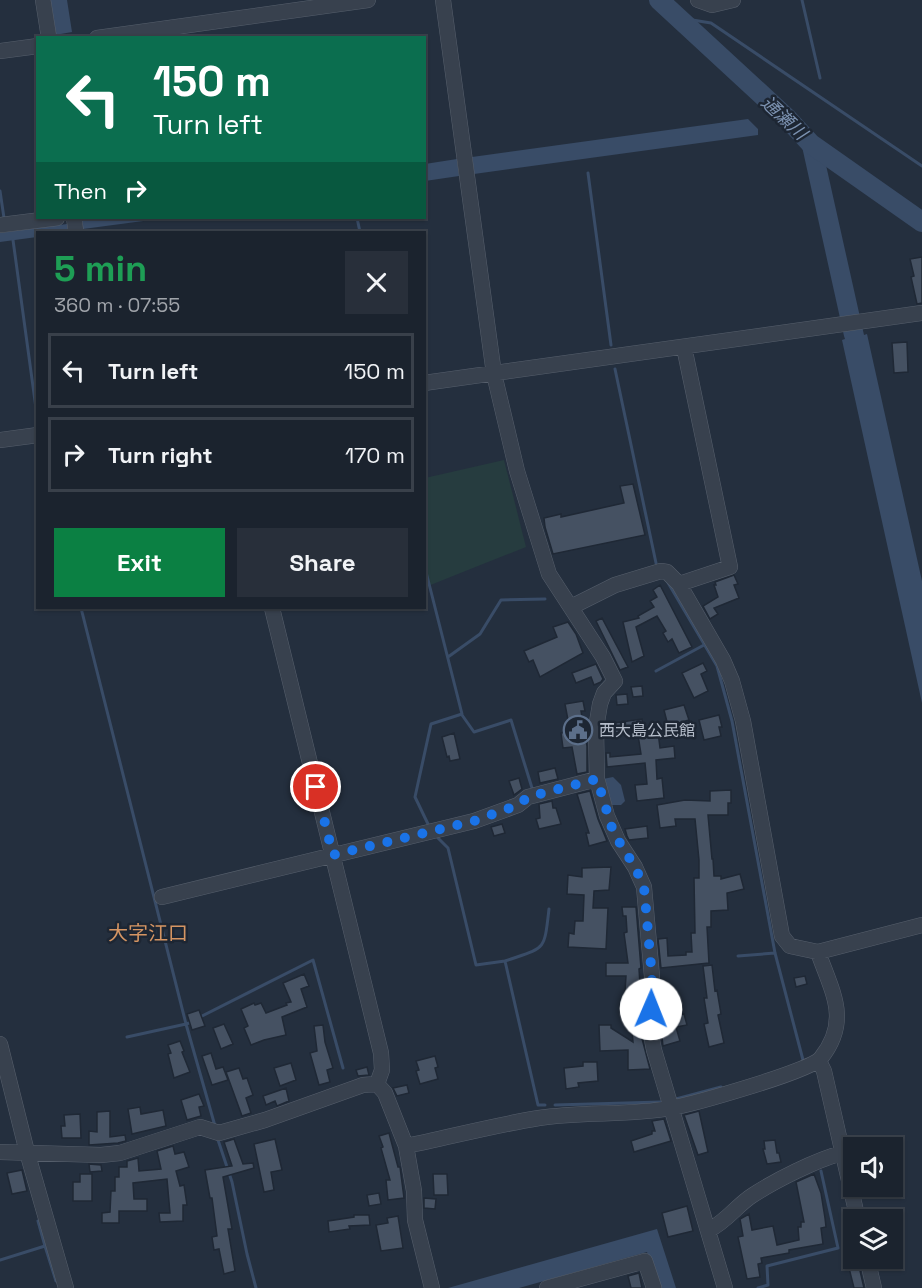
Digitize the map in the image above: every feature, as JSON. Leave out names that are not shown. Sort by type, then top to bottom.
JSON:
[{"type":"street","points":[[43,0],[49,36]]},
{"type":"street","points":[[111,36],[368,0]]},
{"type":"street","points":[[443,0],[494,374],[517,471],[549,574],[603,657],[615,681],[604,693],[600,704],[596,728],[597,779],[607,816],[644,887],[652,977],[650,1029],[654,1050],[725,1288]]},
{"type":"street","points":[[698,0],[712,5],[733,0]]},
{"type":"street","points":[[0,51],[36,46]]},
{"type":"street","points":[[0,225],[49,219]]},
{"type":"street","points":[[426,383],[922,313]]},
{"type":"street","points":[[679,584],[730,567],[684,347]]},
{"type":"street","points":[[0,440],[36,435]]},
{"type":"street","points":[[571,607],[615,585],[661,571],[667,572],[679,584],[723,660],[732,681],[743,722],[783,936],[790,946],[818,952],[922,925]]},
{"type":"street","points":[[272,609],[381,1053],[382,1070],[377,1084]]},
{"type":"street","points":[[162,897],[474,821],[518,805],[528,797],[597,779]]},
{"type":"street","points":[[406,1146],[540,1118],[670,1108],[780,1077],[819,1061],[830,1043],[838,1022],[837,1007],[818,952]]},
{"type":"street","points":[[0,1044],[27,1152],[66,1288]]},
{"type":"street","points":[[819,1061],[824,1071],[855,1209]]},
{"type":"street","points":[[377,1084],[385,1093],[406,1146],[414,1191],[415,1220],[431,1288]]},
{"type":"street","points":[[0,1152],[102,1155],[120,1153],[200,1127],[219,1132],[254,1124],[363,1085],[377,1084]]},
{"type":"street","points":[[709,1230],[718,1226],[752,1195],[825,1158],[842,1153]]},
{"type":"street","points":[[547,1288],[645,1261],[654,1288]]},
{"type":"street","points":[[870,1269],[874,1288]]},
{"type":"green space","points":[[504,460],[526,547],[428,586],[426,578],[426,478]]},
{"type":"water","points":[[50,0],[67,0],[72,32],[55,35]]},
{"type":"water","points":[[748,119],[758,129],[758,135],[474,174],[472,157]]},
{"type":"water","points":[[801,142],[826,165],[864,335],[867,334],[922,581],[922,703],[842,340],[845,339]]},
{"type":"water","points":[[457,159],[459,176],[426,181],[426,164]]},
{"type":"water","points":[[81,219],[158,219],[83,229]]},
{"type":"water","points":[[67,224],[68,231],[36,231],[36,237],[0,242],[0,233]]},
{"type":"water","points":[[613,777],[621,785],[625,801],[621,805],[611,805],[603,779]]},
{"type":"water","points":[[657,1229],[676,1288],[659,1288],[647,1252],[519,1288],[448,1288]]},
{"type":"building","points":[[922,257],[922,303],[917,304],[910,259]]},
{"type":"building","points":[[907,342],[908,372],[894,373],[892,343]]},
{"type":"building","points":[[633,484],[645,535],[553,554],[544,518],[561,514],[561,517],[624,503],[620,486]]},
{"type":"building","points":[[734,575],[738,584],[734,585],[739,598],[714,608],[718,614],[710,619],[703,606],[718,597],[715,582]]},
{"type":"building","points":[[660,585],[692,647],[679,653],[672,639],[668,642],[663,633],[666,631],[657,616],[636,627],[644,656],[632,662],[623,622],[639,618],[638,616],[654,607],[650,601],[657,597],[653,590]]},
{"type":"building","points":[[602,618],[628,667],[620,670],[596,621]]},
{"type":"building","points":[[568,622],[576,634],[583,653],[540,677],[533,660],[529,662],[524,651],[557,637],[553,627]]},
{"type":"building","points":[[703,663],[707,671],[701,674],[708,691],[694,698],[682,673]]},
{"type":"building","points":[[596,664],[603,679],[601,682],[594,685],[591,677],[576,683],[572,673]]},
{"type":"building","points":[[642,686],[643,696],[633,697],[631,687]]},
{"type":"building","points":[[627,694],[628,704],[617,705],[616,695]]},
{"type":"building","points":[[583,701],[585,711],[581,711],[587,746],[587,772],[577,774],[572,747],[563,748],[561,733],[570,731],[565,704]]},
{"type":"building","points":[[684,705],[689,720],[668,726],[664,710]]},
{"type":"building","points":[[719,715],[722,727],[719,727],[721,736],[704,740],[699,720]]},
{"type":"building","points":[[642,719],[643,729],[607,734],[607,724]]},
{"type":"building","points":[[658,732],[660,748],[674,746],[675,758],[656,760],[657,779],[662,778],[664,798],[637,801],[635,785],[647,784],[645,763],[607,767],[606,753],[610,753],[610,757],[641,754],[638,735]]},
{"type":"building","points":[[454,733],[460,759],[450,761],[442,737]]},
{"type":"building","points":[[555,768],[558,779],[540,783],[538,772]]},
{"type":"building","points":[[519,778],[522,789],[514,795],[509,781]]},
{"type":"building","points":[[731,790],[728,815],[708,815],[714,876],[721,876],[721,879],[740,874],[744,889],[727,893],[728,910],[711,911],[711,927],[707,927],[709,963],[661,968],[658,939],[667,938],[668,956],[686,955],[686,952],[692,952],[691,933],[695,933],[694,878],[699,878],[699,860],[695,819],[675,819],[676,826],[660,828],[657,805],[685,800],[710,801],[710,791]]},
{"type":"building","points":[[590,791],[607,841],[589,846],[586,833],[589,833],[577,794]]},
{"type":"building","points":[[552,801],[561,824],[539,829],[536,819],[540,818],[539,804]]},
{"type":"building","points":[[502,824],[505,833],[494,836],[491,827]]},
{"type":"building","points":[[647,826],[648,838],[629,840],[625,829]]},
{"type":"building","points":[[611,867],[609,890],[594,891],[593,908],[608,908],[606,949],[568,947],[569,933],[574,934],[575,921],[583,921],[584,895],[567,894],[568,875],[582,877],[582,868]]},
{"type":"building","points":[[622,907],[636,907],[641,968],[639,969],[640,1031],[650,1069],[628,1070],[628,1050],[600,1051],[599,1025],[611,1025],[611,1028],[633,1042],[630,1007],[624,1007],[626,976],[606,976],[606,963],[628,963],[624,933],[627,932],[626,916],[623,916]]},
{"type":"building","points":[[712,965],[724,1043],[709,1047],[704,1024],[708,1023],[704,998],[707,998],[703,966]]},
{"type":"building","points":[[304,974],[309,986],[301,989],[307,1007],[282,1017],[286,1035],[251,1045],[244,1028],[248,1026],[241,1009],[254,1003],[255,1005],[261,1003],[266,1013],[287,1005],[286,1003],[291,1002],[283,983]]},
{"type":"building","points":[[805,976],[807,984],[796,987],[794,978]]},
{"type":"building","points":[[199,1010],[205,1026],[192,1030],[187,1014]]},
{"type":"building","points":[[684,1014],[687,1025],[676,1027],[680,1041],[663,1046],[660,1020]]},
{"type":"building","points":[[224,1024],[233,1044],[221,1049],[213,1028]]},
{"type":"building","points":[[323,1025],[325,1042],[333,1068],[327,1070],[330,1082],[319,1085],[310,1053],[317,1051],[314,1026]]},
{"type":"building","points":[[180,1041],[190,1072],[174,1078],[168,1045]]},
{"type":"building","points":[[211,1053],[216,1069],[223,1067],[228,1080],[212,1085],[202,1056]]},
{"type":"building","points":[[435,1056],[438,1079],[420,1084],[416,1061]]},
{"type":"building","points":[[583,1062],[597,1062],[598,1081],[578,1083],[579,1087],[566,1089],[564,1068],[583,1066]]},
{"type":"building","points":[[291,1063],[296,1080],[280,1086],[274,1068]]},
{"type":"building","points":[[367,1067],[369,1075],[358,1076],[356,1070]]},
{"type":"building","points":[[239,1068],[243,1079],[247,1078],[253,1095],[246,1098],[251,1113],[242,1116],[226,1072]]},
{"type":"building","points":[[407,1085],[409,1093],[397,1096],[393,1088]]},
{"type":"building","points":[[286,1088],[289,1101],[277,1106],[275,1101],[266,1105],[263,1096]]},
{"type":"building","points":[[199,1094],[204,1106],[199,1107],[201,1116],[187,1120],[181,1100]]},
{"type":"building","points":[[140,1107],[141,1114],[163,1110],[166,1126],[132,1134],[128,1109]]},
{"type":"building","points":[[110,1111],[110,1137],[125,1135],[126,1141],[89,1145],[89,1131],[97,1132],[97,1112]]},
{"type":"building","points":[[699,1111],[708,1152],[698,1155],[684,1115]]},
{"type":"building","points":[[80,1114],[81,1138],[62,1138],[61,1126],[65,1126],[64,1115]]},
{"type":"building","points":[[664,1119],[671,1141],[634,1152],[631,1141],[652,1134],[652,1131],[655,1131],[652,1121]]},
{"type":"building","points":[[389,1133],[398,1167],[400,1167],[404,1198],[388,1200],[386,1180],[390,1180],[379,1136]]},
{"type":"building","points":[[234,1139],[243,1164],[253,1163],[254,1168],[223,1177],[232,1229],[228,1229],[235,1271],[224,1274],[219,1249],[214,1250],[212,1237],[217,1236],[212,1198],[210,1198],[205,1170],[232,1166],[224,1142]]},
{"type":"building","points":[[275,1139],[282,1170],[271,1172],[274,1190],[264,1192],[254,1144]]},
{"type":"building","points":[[775,1140],[781,1162],[767,1164],[763,1149],[765,1149],[764,1141]]},
{"type":"building","points":[[173,1146],[175,1154],[184,1152],[189,1167],[176,1171],[180,1186],[184,1185],[187,1205],[183,1205],[183,1221],[160,1222],[159,1213],[170,1213],[167,1179],[133,1183],[134,1199],[147,1199],[147,1211],[119,1211],[119,1223],[102,1223],[102,1213],[110,1212],[111,1191],[115,1191],[115,1177],[119,1177],[119,1167],[127,1167],[127,1161],[138,1158],[139,1171],[161,1169],[157,1151]]},
{"type":"building","points":[[89,1164],[101,1165],[102,1171],[90,1172]]},
{"type":"building","points":[[22,1170],[27,1191],[12,1194],[7,1173]]},
{"type":"building","points":[[80,1174],[92,1174],[92,1201],[73,1201],[73,1182],[80,1182]]},
{"type":"building","points":[[433,1174],[447,1174],[448,1195],[434,1195]]},
{"type":"building","points":[[814,1174],[821,1193],[825,1218],[826,1227],[821,1228],[823,1244],[761,1258],[762,1263],[758,1264],[760,1277],[747,1279],[738,1237],[743,1236],[740,1219],[749,1214],[752,1230],[773,1226],[777,1245],[799,1240],[798,1227],[801,1227],[801,1222],[804,1222],[796,1182]]},
{"type":"building","points":[[379,1193],[381,1204],[369,1206],[367,1195]]},
{"type":"building","points":[[424,1198],[436,1199],[435,1209],[424,1208]]},
{"type":"building","points":[[687,1206],[693,1231],[668,1237],[662,1213]]},
{"type":"building","points":[[354,1215],[369,1215],[370,1225],[349,1226],[350,1229],[329,1232],[328,1221],[354,1217]]},
{"type":"building","points":[[398,1216],[403,1248],[381,1251],[376,1225],[388,1223],[387,1218]]},
{"type":"building","points":[[849,1269],[860,1269],[864,1288],[854,1288]]},
{"type":"building","points":[[639,1273],[642,1288],[631,1288],[628,1276]]},
{"type":"waterway","name":"通瀬川","points":[[659,0],[787,118],[811,144],[922,222]]},
{"type":"waterway","points":[[802,0],[820,78]]},
{"type":"waterway","points":[[680,18],[711,23],[922,166]]},
{"type":"waterway","name":"通瀬川","points":[[811,144],[813,155]]},
{"type":"waterway","points":[[588,173],[611,345]]},
{"type":"waterway","points":[[0,191],[4,218]]},
{"type":"waterway","points":[[357,219],[360,231]]},
{"type":"waterway","points":[[13,240],[36,408]]},
{"type":"waterway","points":[[615,369],[656,563]]},
{"type":"waterway","points":[[426,572],[462,714],[431,724],[415,797],[428,824]]},
{"type":"waterway","points":[[667,581],[717,666],[732,721],[775,953],[803,1060]]},
{"type":"waterway","points":[[448,657],[480,634],[501,600],[545,599]]},
{"type":"waterway","points":[[81,609],[186,1024],[192,1022]]},
{"type":"waterway","points":[[656,671],[704,645]]},
{"type":"waterway","points":[[462,715],[474,732],[511,720],[532,788]]},
{"type":"waterway","points":[[438,838],[448,848],[476,965],[505,961]]},
{"type":"waterway","points":[[545,1105],[538,1105],[505,961],[536,950],[540,946],[546,933],[549,909]]},
{"type":"waterway","points":[[738,956],[775,953]]},
{"type":"waterway","points":[[200,1017],[313,960],[343,1068]]},
{"type":"waterway","points":[[127,1037],[186,1024],[215,1126]]},
{"type":"waterway","points":[[676,1099],[721,1087]]},
{"type":"waterway","points":[[555,1105],[661,1102]]},
{"type":"waterway","points":[[218,1140],[232,1182],[256,1288]]},
{"type":"waterway","points":[[758,1288],[768,1285],[767,1266],[838,1248],[821,1171]]},
{"type":"waterway","points":[[38,1221],[45,1246]]},
{"type":"waterway","points":[[0,1260],[45,1246],[56,1281]]},
{"type":"place","name":"西大島公民館","points":[[578,730]]},
{"type":"district","name":"大字江口","points":[[148,933]]},
{"type":"route","points":[[316,787],[333,855],[474,821],[518,805],[528,797],[597,779],[612,828],[644,887],[652,977],[651,1009]]}]
